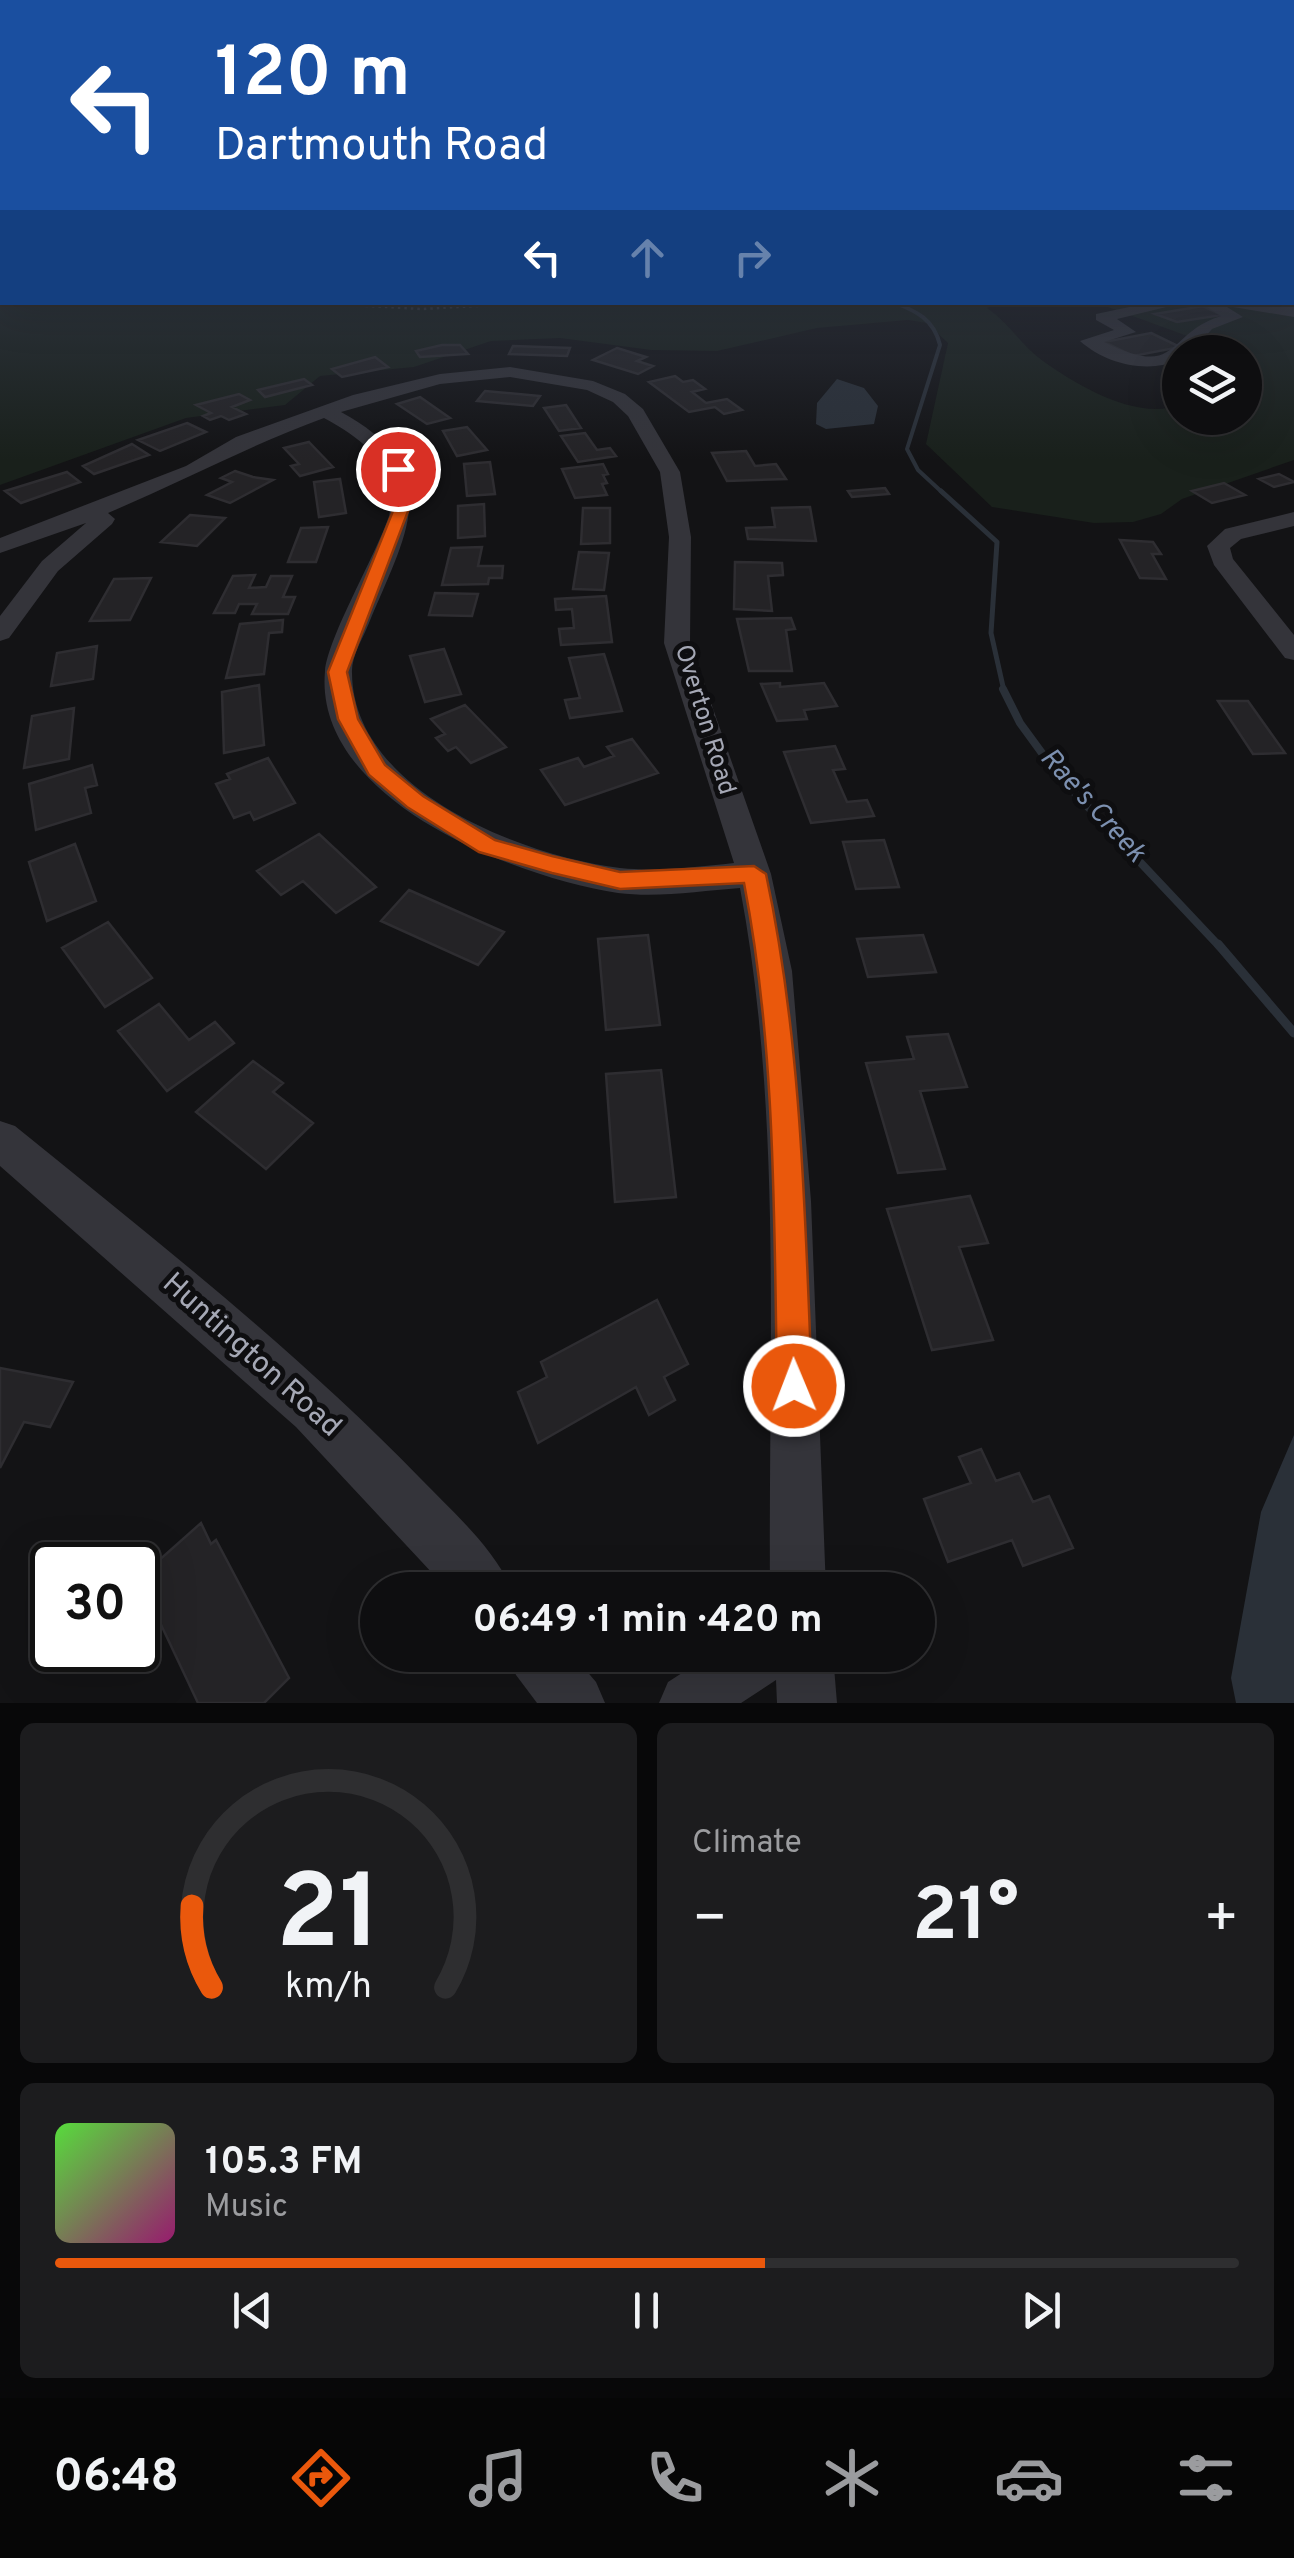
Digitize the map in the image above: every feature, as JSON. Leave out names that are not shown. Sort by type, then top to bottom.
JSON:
[{"type":"street","points":[[1128,332],[1102,316],[1163,305]]},
{"type":"street","points":[[1186,326],[1206,326],[1234,318],[1211,305]]},
{"type":"street","points":[[1252,305],[1294,312]]},
{"type":"street","points":[[1198,335],[1206,326]]},
{"type":"street","points":[[1147,329],[1088,341],[1137,364],[1162,363]]},
{"type":"street","name":"Overton Road","points":[[0,546],[142,492],[242,441],[326,411],[440,379],[510,372],[592,386],[618,398],[636,413],[670,472],[674,488],[680,537],[676,577],[678,643],[754,874],[774,971],[784,1114],[797,1572]]},
{"type":"street","points":[[326,411],[364,432],[398,469],[402,506],[338,672],[348,719],[377,770],[415,802],[487,846],[552,864],[620,880],[754,874]]},
{"type":"street","points":[[0,633],[50,566],[88,530],[142,492]]},
{"type":"street","points":[[1294,519],[1232,534],[1218,546],[1222,560],[1294,652]]},
{"type":"street","name":"Huntington Road","points":[[0,1140],[262,1359],[426,1518],[470,1572]]},
{"type":"street","points":[[550,1672],[575,1703]]},
{"type":"street","points":[[689,1703],[736,1672]]},
{"type":"street","points":[[805,1672],[808,1703]]},
{"type":"path","points":[[349,305],[422,309],[496,305]]},
{"type":"shaded area","points":[[0,305],[995,305],[987,308],[1057,371],[1127,405],[1162,409],[1162,435],[1262,435],[1262,335],[1185,335],[1102,305],[1294,305],[1294,460],[1182,499],[1161,514],[1133,522],[1094,523],[992,507],[926,444],[948,343],[927,323],[908,320],[817,328],[717,351],[651,350],[560,338],[491,341],[414,367],[320,376],[285,405],[186,418],[0,485]]},
{"type":"shaded area","points":[[837,379],[864,388],[878,406],[874,424],[826,429],[816,424],[817,403]]},
{"type":"shaded area","points":[[1294,1435],[1294,1703],[1236,1703],[1231,1678],[1261,1512]]},
{"type":"building","points":[[1203,306],[1222,315],[1177,322],[1155,314]]},
{"type":"building","points":[[1151,333],[1162,338],[1162,350],[1133,356],[1104,342]]},
{"type":"building","points":[[460,345],[468,354],[420,357],[416,351]]},
{"type":"building","points":[[513,346],[570,348],[567,356],[509,354]]},
{"type":"building","points":[[617,348],[646,357],[637,361],[653,366],[638,374],[593,360]]},
{"type":"building","points":[[375,357],[388,367],[342,377],[332,369]]},
{"type":"building","points":[[675,376],[683,382],[693,380],[705,389],[692,392],[706,403],[727,399],[742,410],[724,414],[715,407],[689,412],[649,382]]},
{"type":"building","points":[[304,379],[312,385],[265,397],[258,390]]},
{"type":"building","points":[[485,391],[540,396],[533,406],[477,401]]},
{"type":"building","points":[[239,394],[250,400],[232,407],[246,414],[229,420],[221,416],[210,420],[203,416],[211,413],[196,405]]},
{"type":"building","points":[[420,397],[450,418],[427,424],[397,404]]},
{"type":"building","points":[[566,405],[581,428],[559,431],[544,408]]},
{"type":"building","points":[[187,423],[206,432],[160,451],[138,440]]},
{"type":"building","points":[[467,427],[487,450],[457,456],[443,431]]},
{"type":"building","points":[[585,433],[597,450],[610,448],[616,456],[578,462],[561,436]]},
{"type":"building","points":[[309,442],[333,467],[300,476],[291,466],[299,464],[284,448]]},
{"type":"building","points":[[132,444],[149,455],[94,474],[83,466]]},
{"type":"building","points":[[746,451],[755,466],[776,464],[786,479],[727,481],[712,453]]},
{"type":"building","points":[[490,462],[495,494],[467,496],[464,464]]},
{"type":"building","points":[[603,464],[608,474],[603,475],[607,483],[602,484],[607,495],[575,498],[562,469]]},
{"type":"building","points":[[235,471],[273,480],[230,503],[207,495],[232,482],[221,478]]},
{"type":"building","points":[[67,472],[80,482],[21,503],[5,491]]},
{"type":"building","points":[[1279,474],[1294,482],[1274,487],[1259,479]]},
{"type":"building","points":[[340,479],[346,513],[319,517],[314,482]]},
{"type":"building","points":[[1224,483],[1245,495],[1212,503],[1192,491]]},
{"type":"building","points":[[885,488],[889,494],[852,497],[848,491]]},
{"type":"building","points":[[484,504],[485,536],[458,538],[458,506]]},
{"type":"building","points":[[810,507],[816,541],[748,539],[746,528],[775,527],[772,508]]},
{"type":"building","points":[[583,508],[610,508],[610,543],[581,544]]},
{"type":"building","points":[[190,515],[225,518],[197,546],[161,542]]},
{"type":"building","points":[[328,527],[316,562],[288,562],[301,528]]},
{"type":"building","points":[[1120,540],[1153,542],[1161,554],[1152,554],[1166,579],[1140,578]]},
{"type":"building","points":[[482,547],[478,566],[503,566],[502,578],[489,578],[488,584],[442,585],[451,548]]},
{"type":"building","points":[[579,552],[609,553],[604,590],[573,589]]},
{"type":"building","points":[[735,562],[782,563],[783,575],[768,576],[772,611],[734,609]]},
{"type":"building","points":[[255,575],[249,588],[266,587],[271,576],[292,576],[283,597],[295,597],[288,614],[252,614],[257,604],[239,604],[235,613],[214,613],[233,576]]},
{"type":"building","points":[[151,578],[130,620],[90,621],[114,579]]},
{"type":"building","points":[[435,593],[478,594],[472,616],[429,615]]},
{"type":"building","points":[[606,596],[612,642],[561,645],[559,629],[574,628],[572,609],[556,610],[555,599]]},
{"type":"building","points":[[791,618],[795,629],[786,630],[792,671],[749,671],[737,619]]},
{"type":"building","points":[[283,620],[282,632],[269,633],[264,674],[226,678],[240,624]]},
{"type":"building","points":[[97,646],[93,679],[51,686],[57,653]]},
{"type":"building","points":[[444,649],[461,694],[425,702],[410,656]]},
{"type":"building","points":[[604,654],[622,711],[570,718],[565,700],[580,698],[569,658]]},
{"type":"building","points":[[780,683],[780,687],[824,683],[837,706],[804,710],[807,719],[777,721],[761,684]]},
{"type":"building","points":[[259,685],[264,745],[224,753],[222,692]]},
{"type":"building","points":[[1218,701],[1248,701],[1285,753],[1253,754]]},
{"type":"building","points":[[465,705],[506,747],[471,763],[456,747],[448,751],[436,738],[445,734],[431,719]]},
{"type":"building","points":[[74,708],[69,759],[24,768],[32,716]]},
{"type":"building","points":[[632,739],[658,773],[565,805],[541,770],[578,758],[584,767],[614,756],[607,747]]},
{"type":"building","points":[[835,746],[845,769],[833,770],[847,802],[867,800],[874,816],[811,823],[784,752]]},
{"type":"building","points":[[268,758],[295,803],[254,820],[250,812],[234,818],[216,784],[230,779],[227,774]]},
{"type":"building","points":[[92,765],[97,785],[85,788],[91,813],[36,830],[29,784]]},
{"type":"building","points":[[319,834],[376,887],[336,913],[303,881],[281,895],[257,871]]},
{"type":"building","points":[[884,840],[899,887],[856,889],[843,842]]},
{"type":"building","points":[[75,844],[96,901],[47,921],[29,862]]},
{"type":"building","points":[[409,890],[504,932],[478,965],[381,921]]},
{"type":"building","points":[[108,922],[152,978],[105,1007],[62,948]]},
{"type":"building","points":[[648,935],[660,1025],[606,1030],[598,939]]},
{"type":"building","points":[[923,935],[936,972],[868,977],[857,939]]},
{"type":"building","points":[[159,1004],[189,1040],[215,1022],[234,1043],[167,1091],[118,1031]]},
{"type":"building","points":[[948,1034],[967,1087],[920,1091],[945,1169],[898,1173],[866,1063],[914,1059],[907,1037]]},
{"type":"building","points":[[253,1061],[283,1083],[273,1092],[313,1123],[266,1169],[196,1112]]},
{"type":"building","points":[[661,1070],[676,1197],[615,1202],[606,1074]]},
{"type":"building","points":[[970,1196],[988,1243],[959,1247],[993,1340],[932,1350],[887,1209]]},
{"type":"building","points":[[657,1300],[688,1364],[664,1377],[675,1400],[649,1415],[636,1387],[538,1443],[518,1392],[547,1377],[541,1362]]},
{"type":"building","points":[[0,1368],[73,1382],[50,1427],[24,1422],[0,1468]]},
{"type":"building","points":[[981,1449],[996,1481],[1019,1473],[1033,1502],[1049,1496],[1073,1548],[1023,1566],[1012,1540],[948,1562],[924,1499],[971,1483],[959,1457]]},
{"type":"building","points":[[201,1523],[211,1544],[216,1540],[289,1678],[264,1703],[198,1703],[160,1622],[160,1559]]},
{"type":"waterway","name":"Rae's Creek","points":[[900,305],[923,317],[940,345],[907,449],[918,470],[944,494]]},
{"type":"waterway","name":"Rae's Creek","points":[[941,491],[997,542],[991,633],[1004,691]]},
{"type":"waterway","name":"Rae's Creek","points":[[1004,691],[1020,723],[1058,775],[1220,947]]},
{"type":"waterway","name":"Rae's Creek","points":[[1218,944],[1294,1033]]},
{"type":"route","points":[[398,469],[402,506],[338,672],[348,719],[377,770],[415,802],[487,846],[552,864],[620,880],[754,874],[774,971],[789,1201],[794,1386]]}]
